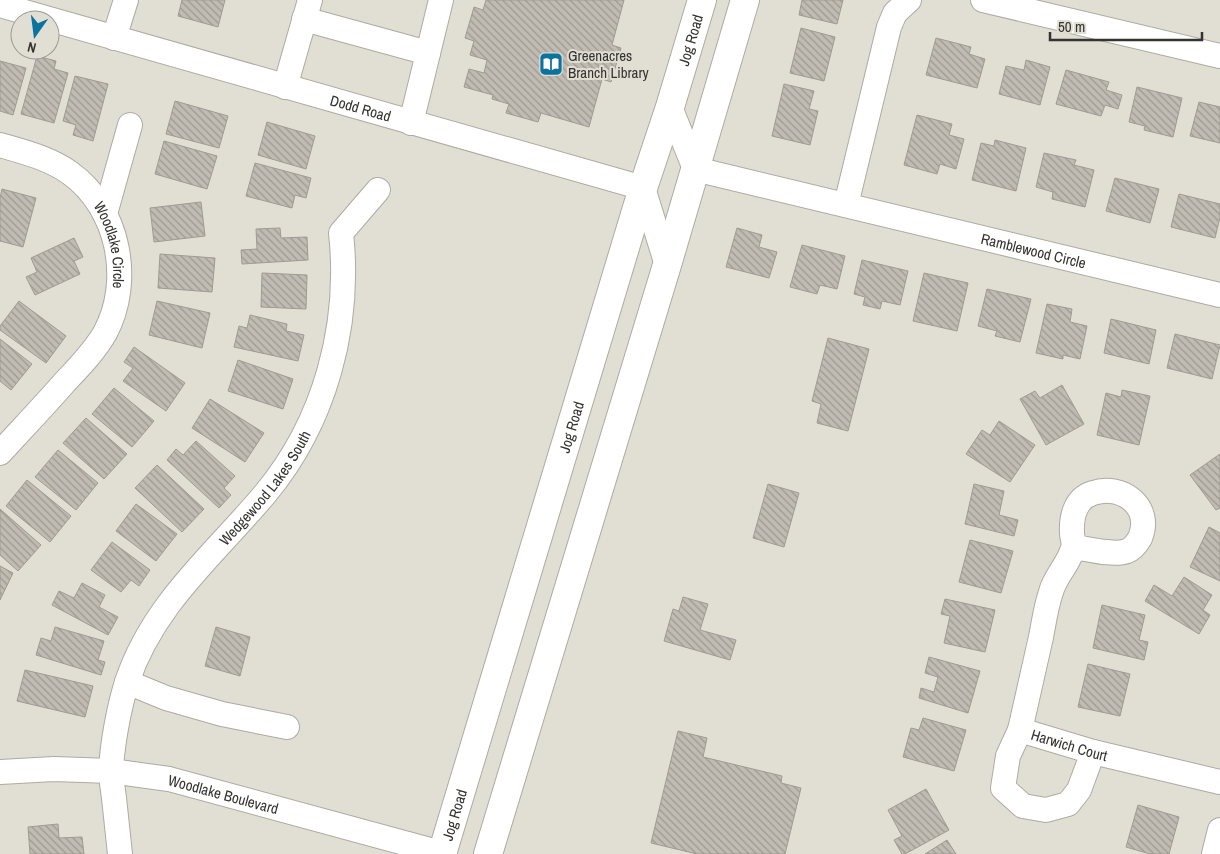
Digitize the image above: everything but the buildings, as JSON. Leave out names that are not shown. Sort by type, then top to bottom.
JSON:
[{"type":"main road","name":"Jog Road","points":[[443,854],[643,188],[670,107],[702,0]]},
{"type":"main road","points":[[488,854],[667,265],[745,0]]},
{"type":"street","points":[[114,38],[126,0]]},
{"type":"street","points":[[411,122],[441,0]]},
{"type":"street","points":[[846,205],[889,28],[895,13],[909,0]]},
{"type":"street","points":[[983,0],[1220,56]]},
{"type":"street","name":"Dodd Road","points":[[0,5],[643,188]]},
{"type":"street","points":[[285,86],[307,10],[428,53]]},
{"type":"street","points":[[670,107],[695,169]]},
{"type":"street","points":[[105,214],[130,125]]},
{"type":"street","name":"Woodlake Circle","points":[[0,145],[43,158],[70,173],[91,194],[105,214],[113,233],[120,263],[119,290],[105,334],[87,358],[0,453]]},
{"type":"street","name":"Ramblewood Circle","points":[[695,169],[1220,294]]},
{"type":"street","points":[[643,188],[667,265]]},
{"type":"street","name":"Wedgewood Lakes South","points":[[120,854],[111,771],[118,717],[127,682],[141,648],[159,616],[181,587],[264,494],[300,444],[319,403],[333,359],[342,314],[344,283],[341,233],[378,190]]},
{"type":"street","name":"Harwich Court","points":[[1074,547],[1051,590],[1020,730],[1093,752],[1220,782]]},
{"type":"street","points":[[127,682],[166,698],[222,714],[287,727]]},
{"type":"street","points":[[1020,730],[1008,756],[1003,788],[1023,806],[1046,810],[1068,804],[1079,790],[1093,752]]},
{"type":"street","name":"Woodlake Boulevard","points":[[0,772],[54,769],[111,771],[169,780],[206,788],[443,854]]},
{"type":"street","points":[[1214,854],[1220,830]]},
{"type":"place","name":"Greenacres Branch Library","points":[[551,64]]}]
